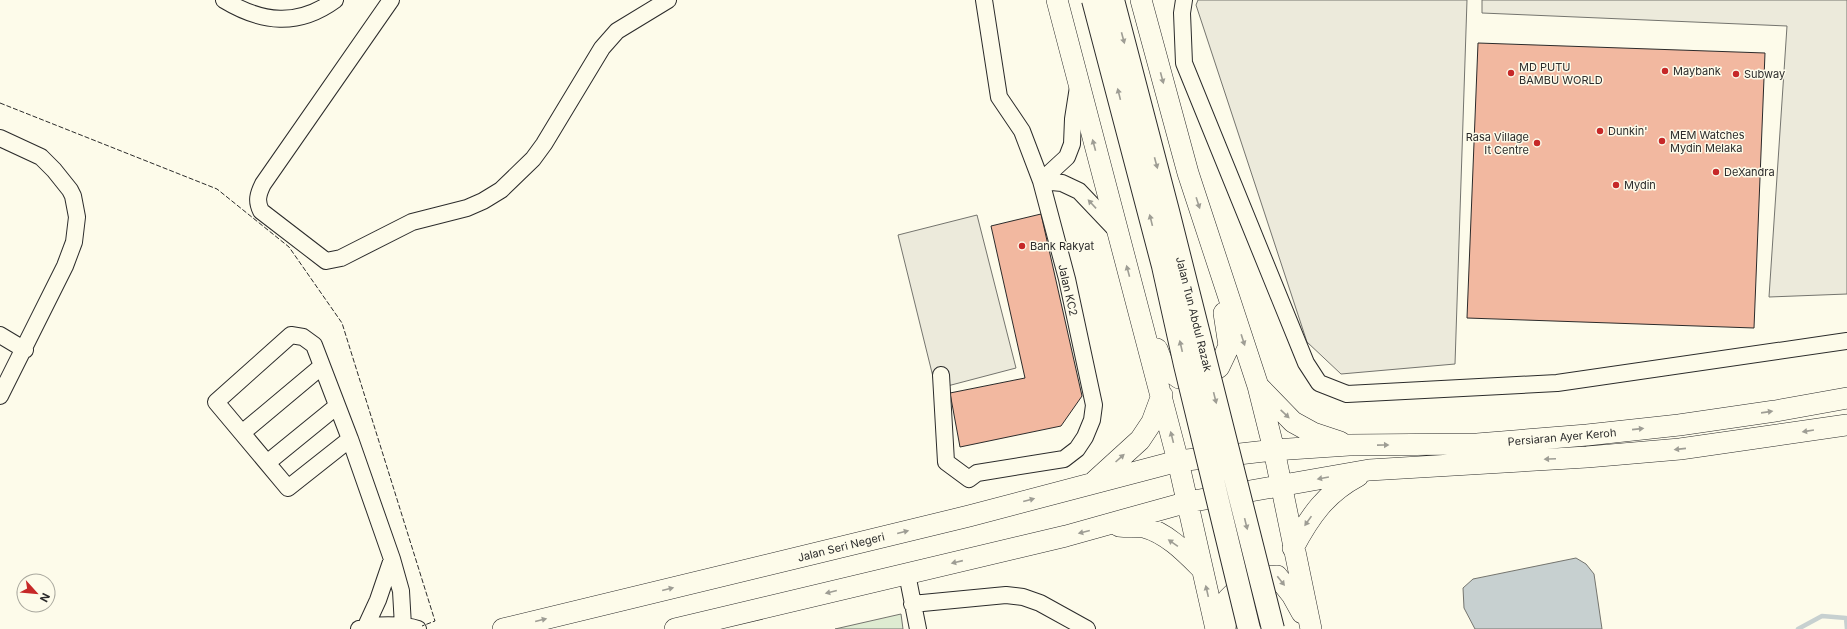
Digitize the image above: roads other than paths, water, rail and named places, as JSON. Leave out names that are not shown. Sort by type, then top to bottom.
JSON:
[{"type":"highway","name":"Jalan Tun Abdul Razak","points":[[1094,0],[1163,266],[1249,629]]},
{"type":"highway","name":"Jalan Tun Abdul Razak","points":[[1113,0],[1168,211],[1272,629]]},
{"type":"main road","points":[[1057,0],[1078,86],[1162,395],[1188,502],[1216,629]]},
{"type":"main road","points":[[1141,0],[1188,173],[1258,386],[1274,450],[1280,486],[1311,629]]},
{"type":"main road","points":[[1135,294],[1164,367],[1179,378],[1201,379],[1219,367],[1229,346],[1217,260]]},
{"type":"main road","points":[[1258,386],[1293,422],[1313,433],[1349,446]]},
{"type":"main road","points":[[1092,484],[1140,440],[1152,422],[1162,395]]},
{"type":"main road","name":"Persiaran Ayer Keroh","points":[[1178,461],[1274,450],[1349,446],[1476,444],[1587,435],[1687,424],[1775,411],[1847,398]]},
{"type":"main road","name":"Persiaran Ayer Keroh","points":[[1188,502],[1369,470],[1587,457],[1680,449],[1847,425]]},
{"type":"main road","name":"Jalan Seri Negeri","points":[[503,629],[969,516],[1178,461]]},
{"type":"main road","points":[[1293,548],[1306,523],[1323,501],[1345,483],[1369,470]]},
{"type":"main road","points":[[674,629],[1107,526],[1188,502]]},
{"type":"main road","points":[[1107,526],[1144,528],[1163,536],[1181,549],[1202,569]]},
{"type":"main road","points":[[1226,629],[1228,599],[1249,578],[1277,576],[1292,595],[1311,629]]},
{"type":"street","points":[[224,0],[250,14],[267,19],[281,19],[298,17],[317,11],[335,0]]},
{"type":"street","points":[[392,0],[258,193],[257,203],[261,212],[326,261],[340,258],[412,222],[472,205],[483,201],[501,190],[533,159],[544,144],[602,48],[618,32],[668,0]]},
{"type":"street","name":"Jalan KC2","points":[[941,375],[946,462],[969,479],[977,473],[1064,459],[1077,450],[1092,420],[1094,405],[1067,279],[1041,181],[1022,131],[999,97],[984,0]]},
{"type":"street","points":[[1184,0],[1182,13],[1184,63],[1306,363],[1319,383],[1347,394],[1557,383],[1847,341]]},
{"type":"street","points":[[1041,181],[1067,157],[1072,144],[1073,119],[1078,86]]},
{"type":"street","points":[[0,138],[41,157],[54,170],[70,190],[77,217],[74,242],[65,266],[25,350],[0,396]]},
{"type":"street","points":[[1041,181],[1062,183],[1079,191],[1118,233]]},
{"type":"street","points":[[0,335],[25,350]]},
{"type":"street","points":[[350,439],[288,488],[216,402],[291,335],[303,337],[314,345],[350,439],[392,559],[410,628],[362,628],[378,600],[392,559]]},
{"type":"street","points":[[242,433],[322,366]]},
{"type":"street","points":[[267,463],[337,406]]},
{"type":"street","points":[[907,574],[918,629]]},
{"type":"street","points":[[912,604],[1006,595],[1023,597],[1040,603],[1087,629]]},
{"type":"waterway","points":[[1798,629],[1822,616],[1846,618],[1847,629]]},
{"type":"place","name":"Maybank","points":[[1665,71]]},
{"type":"place","name":"MD PUTU BAMBU WORLD","points":[[1511,73]]},
{"type":"place","name":"Subway","points":[[1736,74]]},
{"type":"place","name":"Dunkin'","points":[[1600,131]]},
{"type":"place","name":"MEM Watches Mydin Melaka","points":[[1662,141]]},
{"type":"place","name":"Rasa Village It Centre","points":[[1537,143]]},
{"type":"place","name":"DeXandra","points":[[1716,172]]},
{"type":"place","name":"Mydin","points":[[1616,185]]},
{"type":"place","name":"Bank Rakyat","points":[[1022,246]]}]
